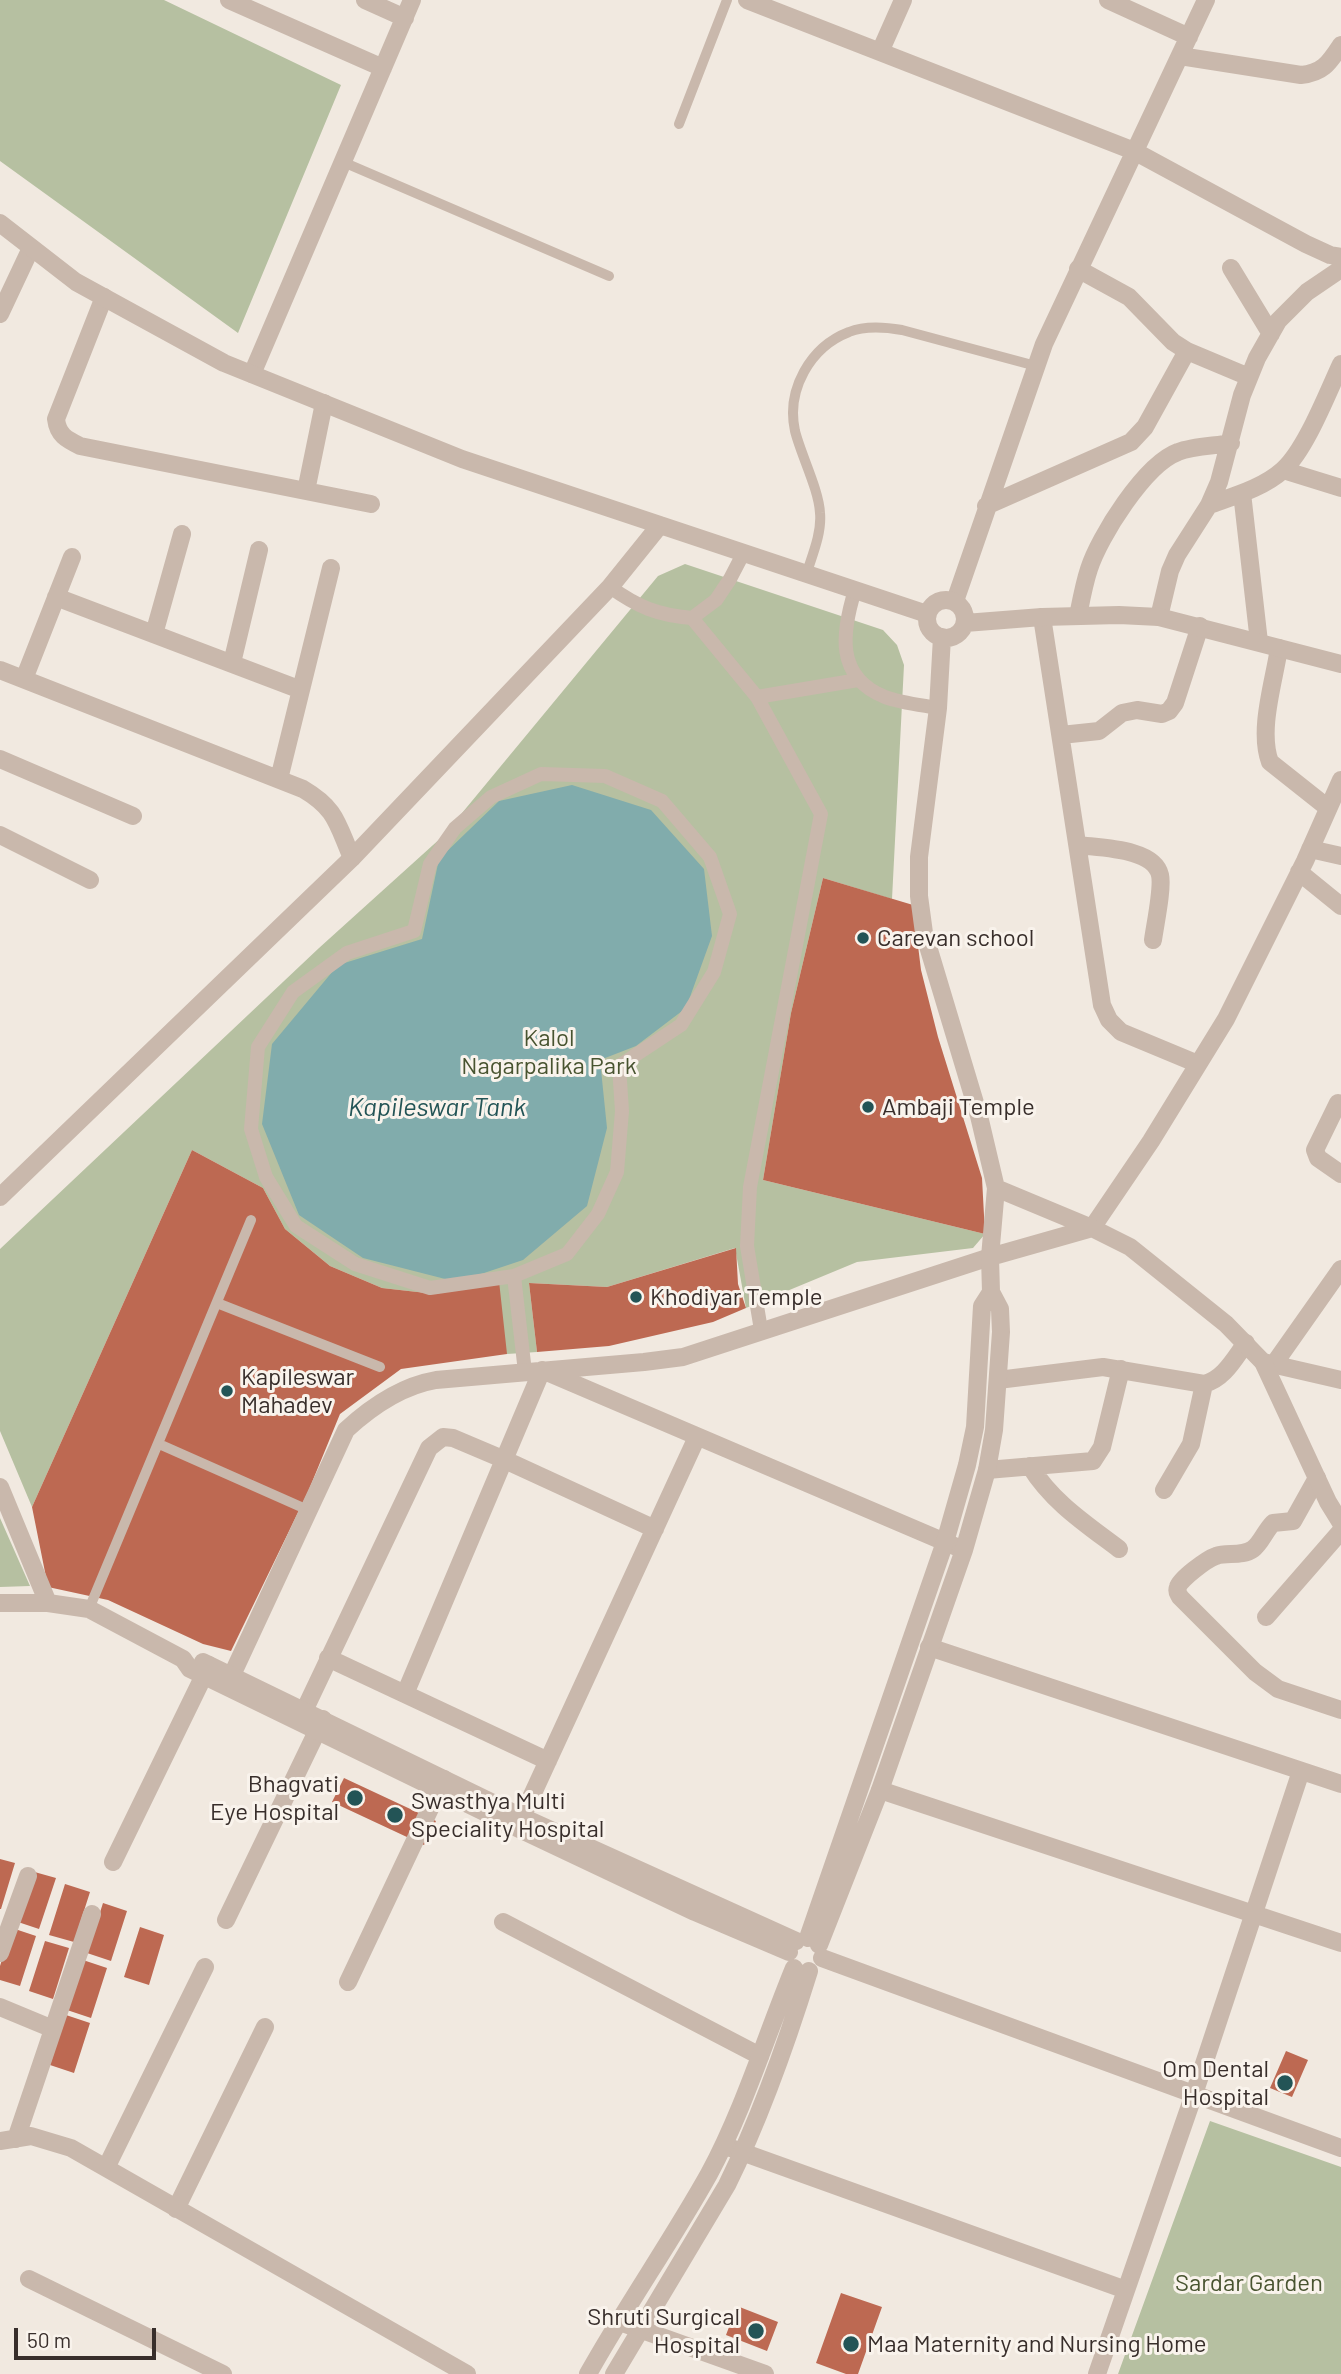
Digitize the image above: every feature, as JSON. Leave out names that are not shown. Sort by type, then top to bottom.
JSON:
[{"type":"street","points":[[229,0],[383,68]]},
{"type":"street","points":[[252,374],[412,0]]},
{"type":"street","points":[[747,0],[1134,151],[1306,244],[1341,257]]},
{"type":"street","points":[[1108,0],[1134,6],[1189,37]]},
{"type":"street","points":[[955,601],[1036,366],[1078,269],[1206,0]]},
{"type":"street","points":[[371,1],[405,18]]},
{"type":"street","points":[[880,52],[900,1]]},
{"type":"street","points":[[1180,56],[1301,75],[1316,74],[1327,66],[1341,45]]},
{"type":"street","points":[[0,223],[76,282],[224,363],[462,459],[927,614]]},
{"type":"street","points":[[0,314],[31,248]]},
{"type":"street","points":[[1231,268],[1271,334]]},
{"type":"street","points":[[1078,269],[1129,297],[1173,342],[1187,351],[1249,377]]},
{"type":"street","points":[[1159,617],[1170,571],[1177,555],[1209,505],[1231,443],[1242,395],[1271,334],[1278,321],[1307,292],[1341,269]]},
{"type":"street","points":[[104,297],[56,419],[57,430],[66,440],[80,446],[371,504]]},
{"type":"street","points":[[986,506],[1131,442],[1145,427],[1187,351]]},
{"type":"street","points":[[1209,505],[1242,493],[1283,470],[1333,400],[1341,364]]},
{"type":"street","points":[[306,491],[324,403]]},
{"type":"street","points":[[1078,616],[1088,571],[1096,550],[1144,477],[1177,452],[1231,443]]},
{"type":"street","points":[[1283,470],[1341,488]]},
{"type":"street","points":[[1242,493],[1259,642]]},
{"type":"street","points":[[0,1197],[352,858],[610,587],[660,526]]},
{"type":"street","points":[[154,634],[182,534]]},
{"type":"street","points":[[232,663],[259,550]]},
{"type":"street","points":[[610,587],[636,605],[667,616],[692,618],[716,600],[743,554]]},
{"type":"street","points":[[24,679],[72,557]]},
{"type":"street","points":[[279,779],[331,568]]},
{"type":"street","points":[[855,590],[845,621],[846,656],[858,680],[884,696],[938,708]]},
{"type":"street","points":[[56,597],[301,690]]},
{"type":"street","points":[[937,601],[955,601],[965,615],[965,624],[954,637],[942,638],[930,631],[926,623],[927,614],[937,601]]},
{"type":"street","points":[[1042,617],[1102,1005],[1109,1020],[1121,1032],[1198,1064]]},
{"type":"street","points":[[965,624],[1042,617],[1159,617],[1341,664]]},
{"type":"street","points":[[692,618],[757,697],[821,814],[750,1187],[747,1246],[761,1330]]},
{"type":"street","points":[[1061,735],[1099,732],[1122,713],[1137,710],[1162,714],[1169,711],[1175,703],[1200,626]]},
{"type":"street","points":[[588,2374],[617,2321],[708,2175],[723,2145],[805,1953],[880,1790],[964,1550],[987,1470],[998,1380],[1000,1309],[991,1292],[990,1257],[996,1188],[979,1116],[924,933],[919,896],[919,857],[938,708],[942,638]]},
{"type":"street","points":[[1279,648],[1265,736],[1266,751],[1270,762],[1278,770],[1328,808]]},
{"type":"street","points":[[0,670],[303,789],[319,798],[331,810],[352,858]]},
{"type":"street","points":[[757,697],[858,680]]},
{"type":"street","points":[[0,759],[133,816]]},
{"type":"street","points":[[541,774],[605,776],[662,801],[710,857],[730,914],[714,972],[681,1025],[619,1066],[622,1111],[617,1172],[598,1214],[567,1254],[514,1276],[430,1288],[355,1264],[296,1226],[266,1177],[251,1129],[258,1047],[293,992],[346,953],[414,931],[430,864],[455,828],[491,797],[541,774]]},
{"type":"street","points":[[232,1675],[346,1430],[364,1413],[398,1392],[416,1383],[436,1380],[683,1357],[990,1257],[1092,1228],[1151,1141],[1226,1019],[1341,780]]},
{"type":"street","points":[[0,835],[89,880]]},
{"type":"street","points":[[1078,845],[1138,854],[1156,866],[1161,877],[1153,940]]},
{"type":"street","points":[[1310,849],[1341,856]]},
{"type":"street","points":[[1299,872],[1341,906]]},
{"type":"street","points":[[1339,1103],[1315,1150],[1318,1158],[1341,1174]]},
{"type":"street","points":[[996,1188],[1130,1247],[1268,1363],[1317,1478],[1341,1523]]},
{"type":"street","points":[[1268,1363],[1341,1269]]},
{"type":"street","points":[[405,1695],[505,1460],[534,1371],[514,1276]]},
{"type":"street","points":[[614,2374],[727,2185],[780,2064],[805,1953],[945,1542],[967,1465],[975,1427],[982,1306],[991,1292]]},
{"type":"street","points":[[998,1380],[1077,1368],[1103,1367],[1203,1384],[1213,1381],[1225,1371],[1247,1343]]},
{"type":"street","points":[[1268,1363],[1341,1380]]},
{"type":"street","points":[[987,1470],[1093,1461],[1102,1447],[1121,1369]]},
{"type":"street","points":[[534,1371],[964,1550]]},
{"type":"street","points":[[1164,1490],[1191,1444],[1203,1384]]},
{"type":"street","points":[[304,1711],[429,1448],[443,1437],[453,1438],[505,1460],[655,1529]]},
{"type":"street","points":[[522,1816],[697,1437]]},
{"type":"street","points":[[1030,1466],[1056,1501],[1119,1549]]},
{"type":"street","points":[[1317,1478],[1293,1521],[1273,1523],[1253,1549],[1245,1553],[1210,1558],[1183,1579],[1177,1592],[1255,1672],[1278,1689],[1341,1710]]},
{"type":"street","points":[[0,1487],[48,1603]]},
{"type":"street","points":[[1266,1617],[1341,1531]]},
{"type":"street","points":[[0,1603],[48,1603],[89,1609],[183,1660],[190,1669],[232,1675],[304,1711],[320,1725]]},
{"type":"street","points":[[929,1647],[1341,1784]]},
{"type":"street","points":[[328,1658],[548,1761]]},
{"type":"street","points":[[207,1670],[695,1912],[1341,2148]]},
{"type":"street","points":[[113,1862],[207,1670]]},
{"type":"street","points":[[226,1920],[320,1725]]},
{"type":"street","points":[[1097,2374],[1194,2094],[1301,1771]]},
{"type":"street","points":[[441,1784],[522,1816],[805,1953]]},
{"type":"street","points":[[348,1982],[441,1784]]},
{"type":"street","points":[[880,1790],[1341,1943]]},
{"type":"street","points":[[0,1953],[28,1876]]},
{"type":"street","points":[[8,2140],[53,2029],[92,1914]]},
{"type":"street","points":[[503,1922],[760,2056]]},
{"type":"street","points":[[106,2168],[205,1967]]},
{"type":"street","points":[[0,2007],[53,2029]]},
{"type":"street","points":[[176,2209],[265,2028]]},
{"type":"street","points":[[8,2140],[31,2136],[71,2148],[467,2374]]},
{"type":"street","points":[[723,2145],[1126,2290]]},
{"type":"street","points":[[29,2279],[223,2374]]},
{"type":"street","points":[[617,2321],[765,2374]]},
{"type":"lane","points":[[679,124],[727,0]]},
{"type":"lane","points":[[343,162],[609,276]]},
{"type":"lane","points":[[806,575],[818,533],[820,512],[794,428],[794,398],[802,372],[821,349],[849,332],[879,327],[902,330],[1036,366]]},
{"type":"lane","points":[[89,1609],[251,1220]]},
{"type":"lane","points":[[217,1303],[380,1367]]},
{"type":"lane","points":[[159,1444],[308,1510]]},
{"type":"green space","points":[[0,0],[164,0],[341,85],[238,333],[0,161]]},
{"type":"green space","name":"Kalol Nagarpalika Park","points":[[685,564],[883,630],[897,645],[904,665],[892,899],[823,878],[791,1013],[763,1180],[985,1234],[973,1248],[857,1262],[746,1308],[735,1248],[607,1287],[529,1283],[537,1352],[507,1354],[435,1294],[382,1288],[330,1266],[285,1229],[263,1188],[192,1150],[32,1507],[0,1431],[0,1249],[319,948],[443,836],[658,576]]},
{"type":"green space","points":[[0,1518],[30,1586],[0,1587]]},
{"type":"green space","name":"Sardar Garden","points":[[1210,2121],[1341,2167],[1341,2374],[1118,2374]]},
{"type":"water","name":"Kapileswar Tank","points":[[572,785],[651,810],[704,869],[712,936],[686,1008],[636,1046],[600,1060],[607,1128],[587,1206],[523,1260],[457,1282],[363,1258],[299,1215],[262,1124],[272,1044],[338,965],[422,939],[439,859],[499,801]]},
{"type":"building","name":"Ambaji Temple","points":[[823,878],[913,905],[921,970],[938,1037],[982,1178],[985,1234],[763,1180],[791,1013]]},
{"type":"building","name":"Kapileswar Mahadev","points":[[192,1150],[263,1188],[285,1229],[330,1266],[382,1288],[435,1294],[499,1281],[507,1354],[401,1369],[340,1414],[308,1492],[231,1651],[203,1644],[108,1600],[48,1587],[32,1507]]},
{"type":"building","name":"Khodiyar Temple","points":[[736,1248],[738,1284],[746,1308],[713,1322],[609,1346],[537,1352],[529,1283],[607,1287]]},
{"type":"building","points":[[344,1778],[436,1821],[424,1845],[332,1802]]},
{"type":"building","points":[[0,1859],[15,1863],[1,1909],[0,1909]]},
{"type":"building","points":[[31,1871],[56,1878],[39,1929],[15,1921]]},
{"type":"building","points":[[65,1884],[90,1892],[74,1942],[49,1935]]},
{"type":"building","points":[[103,1903],[127,1911],[111,1961],[87,1953]]},
{"type":"building","points":[[140,1927],[164,1935],[149,1985],[124,1977]]},
{"type":"building","points":[[12,1928],[36,1936],[20,1986],[0,1980],[0,1966]]},
{"type":"building","points":[[45,1941],[69,1948],[53,1999],[29,1991]]},
{"type":"building","points":[[83,1960],[107,1968],[91,2018],[67,2010]]},
{"type":"building","points":[[66,2015],[90,2023],[74,2073],[50,2065]]},
{"type":"building","points":[[1286,2051],[1308,2060],[1292,2097],[1270,2088]]},
{"type":"building","points":[[841,2293],[882,2307],[858,2374],[846,2374],[816,2363]]},
{"type":"building","points":[[737,2306],[778,2322],[767,2351],[726,2335]]},
{"type":"place","name":"Carevan school","points":[[863,938]]},
{"type":"place","name":"Ambaji Temple","points":[[868,1107]]},
{"type":"place","name":"Khodiyar Temple","points":[[636,1297]]},
{"type":"place","name":"Kapileswar Mahadev","points":[[227,1391]]},
{"type":"place","name":"Bhagvati Eye Hospital","points":[[355,1798]]},
{"type":"place","name":"Swasthya Multi Speciality Hospital","points":[[395,1815]]},
{"type":"place","name":"Om Dental Hospital","points":[[1285,2083]]},
{"type":"place","name":"Shruti Surgical Hospital","points":[[756,2331]]},
{"type":"place","name":"Maa Maternity and Nursing Home","points":[[851,2344]]}]
